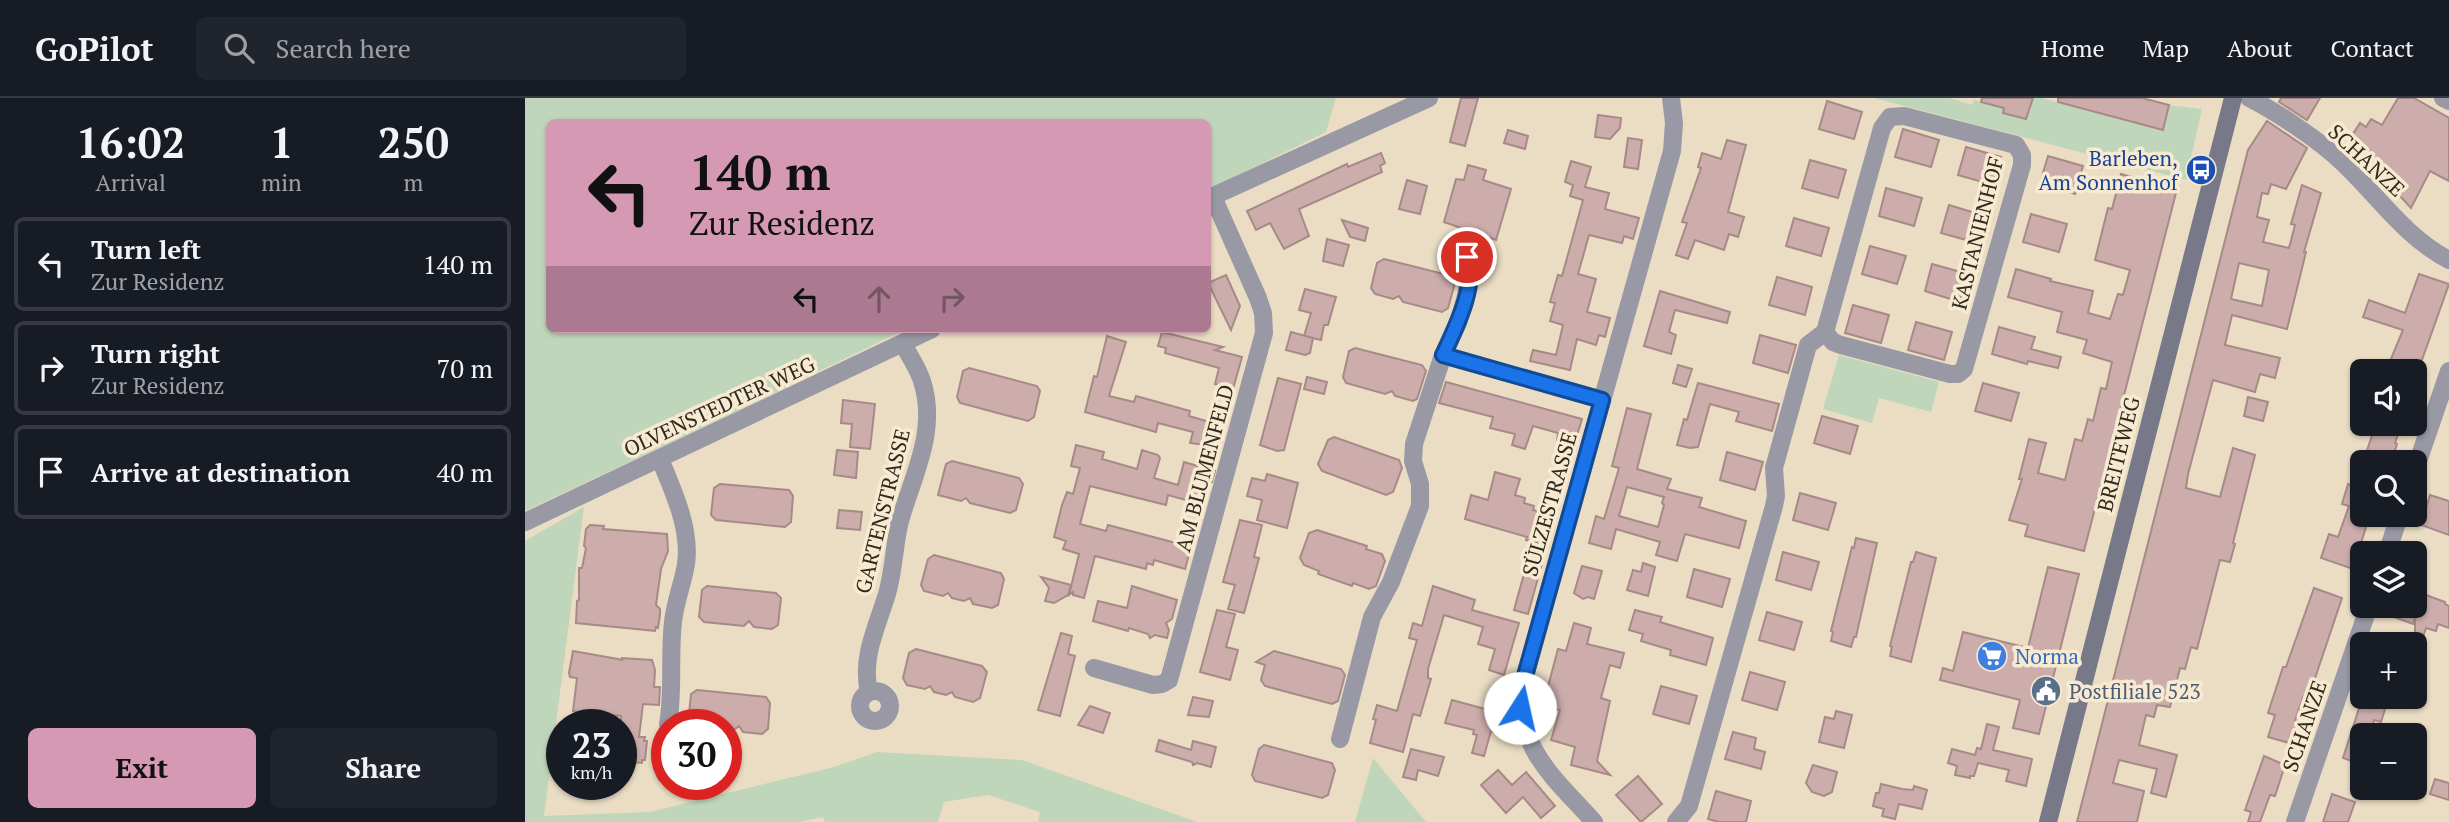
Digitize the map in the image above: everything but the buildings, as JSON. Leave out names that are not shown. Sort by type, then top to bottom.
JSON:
[{"type":"street","points":[[1211,198],[1429,98]]},
{"type":"street","name":"SÜLZESTRASSE","points":[[1594,822],[1535,752],[1528,739],[1520,708],[1523,683],[1671,152],[1674,123],[1671,98]]},
{"type":"street","name":"BREITEWEG","points":[[2048,822],[2233,98]]},
{"type":"street","name":"SCHANZE","points":[[2249,98],[2342,161],[2413,236],[2449,260]]},
{"type":"street","points":[[2443,98],[2449,101]]},
{"type":"street","name":"KASTANIENHOF","points":[[1676,822],[1689,806],[1774,506],[1774,468],[1808,345],[1825,332],[1871,166],[1886,122],[1891,117],[1904,116],[2016,145],[2023,159],[2022,165],[1964,369],[1958,374],[1950,374],[1841,345],[1833,342],[1825,332]]},
{"type":"street","name":"AM BLUMENFELD","points":[[1094,668],[1153,685],[1169,680],[1264,333],[1263,313],[1258,298],[1211,200]]},
{"type":"street","points":[[1340,739],[1372,617],[1391,582],[1420,506],[1420,484],[1413,461],[1414,444],[1443,355],[1458,323],[1470,279],[1471,266],[1467,257]]},
{"type":"street","name":"OLVENSTEDTER WEG","points":[[525,522],[924,333]]},
{"type":"street","name":"GARTENSTRASSE","points":[[869,692],[866,680],[870,641],[890,583],[899,524],[921,461],[926,435],[925,394],[921,379],[903,343]]},
{"type":"street","points":[[1443,355],[1602,400]]},
{"type":"street","points":[[2422,450],[2449,371]]},
{"type":"street","points":[[660,460],[675,495],[687,550],[684,576],[673,620],[670,709]]},
{"type":"street","name":"SCHANZE","points":[[2295,822],[2365,618]]},
{"type":"green space","points":[[525,98],[1336,98],[1326,132],[1211,189],[1211,119],[546,119],[546,333],[898,333],[525,511]]},
{"type":"green space","points":[[1874,98],[1950,98],[1972,105],[1974,100],[2004,108],[2003,113],[2029,114],[2033,98],[2042,98],[2162,130],[2169,105],[2202,109],[2186,180]]},
{"type":"green space","points":[[1839,355],[1939,382],[1931,412],[1879,398],[1872,423],[1823,409]]},
{"type":"green space","points":[[584,507],[558,709],[546,709],[544,816],[650,812],[699,800],[742,800],[742,790],[834,767],[877,752],[1022,760],[1197,822],[1038,822],[1040,812],[988,795],[944,802],[938,822],[825,822],[823,817],[800,822],[525,822],[525,541]]},
{"type":"green space","points":[[1373,758],[1426,822],[1355,822]]},
{"type":"place","name":"Barleben, Am Sonnenhof","points":[[2201,170]]},
{"type":"place","name":"Norma","points":[[1992,656]]},
{"type":"place","name":"Postfiliale 523","points":[[2046,691]]},
{"type":"route","points":[[1467,257],[1471,266],[1470,279],[1458,323],[1443,355],[1602,400],[1523,683],[1520,708]]}]
